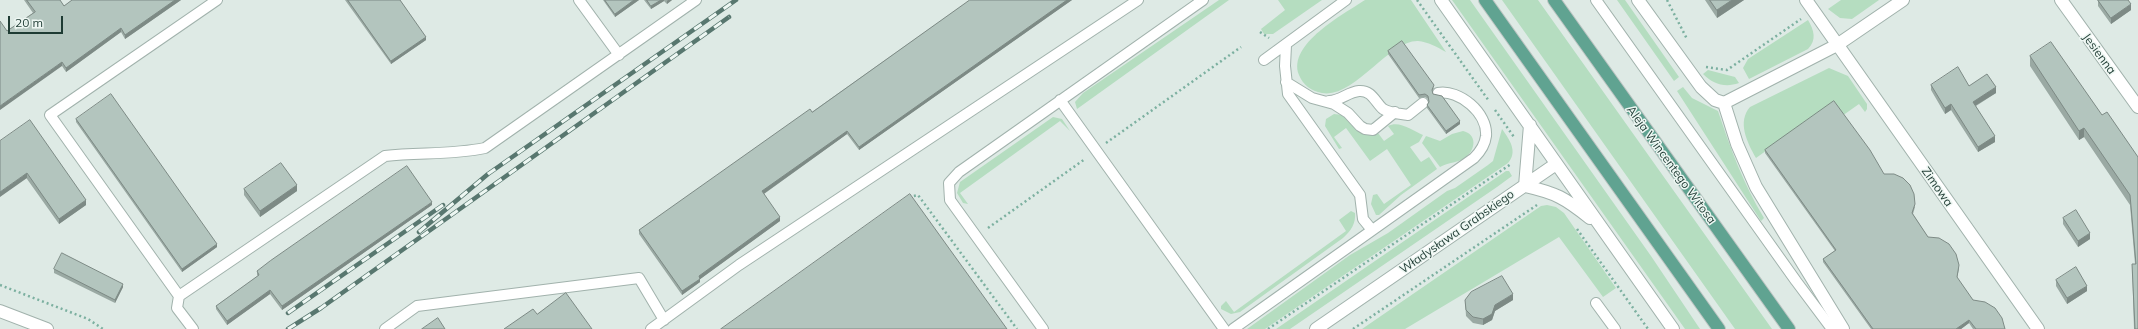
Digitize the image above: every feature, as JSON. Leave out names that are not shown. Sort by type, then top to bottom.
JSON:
[{"type":"main road","points":[[1485,0],[1719,329]]},
{"type":"main road","name":"Aleja Wincentego Witosa","points":[[1554,0],[1789,329]]},
{"type":"street","points":[[1441,0],[1673,329]]},
{"type":"street","points":[[1638,0],[1701,87],[1715,100],[1724,102],[1837,45],[1903,0]]},
{"type":"street","name":"Zimowa","points":[[1806,0],[2038,329]]},
{"type":"street","name":"Jesienna","points":[[2060,0],[2138,108]]},
{"type":"street","points":[[1724,102],[1737,144],[1756,187],[1843,329]]},
{"type":"street","points":[[1525,186],[1530,125]]},
{"type":"street","points":[[1525,186],[1556,164]]},
{"type":"street","name":"Władysława Grabskiego","points":[[1316,329],[1525,186],[1548,191],[1567,200],[1602,228]]},
{"type":"street","points":[[0,311],[47,329]]},
{"type":"lane","points":[[193,329],[177,308],[179,296],[50,115],[217,0]]},
{"type":"lane","points":[[579,0],[619,55]]},
{"type":"lane","points":[[179,296],[385,156],[413,152],[463,153],[485,148],[696,0]]},
{"type":"lane","points":[[651,329],[739,266],[1138,0]]},
{"type":"lane","points":[[1043,329],[950,200],[948,190],[953,177],[1203,0]]},
{"type":"lane","points":[[1264,60],[1346,0]]},
{"type":"lane","points":[[1596,0],[1796,281],[1832,329]]},
{"type":"lane","points":[[1286,45],[1286,82],[1288,94],[1360,196],[1364,219],[1372,230]]},
{"type":"lane","points":[[1286,82],[1312,98],[1334,104],[1342,108],[1360,126],[1370,130],[1373,130],[1395,112]]},
{"type":"lane","points":[[1323,101],[1335,101],[1359,91],[1367,93],[1374,98],[1384,110],[1408,115],[1423,103]]},
{"type":"lane","points":[[1233,329],[1474,158],[1482,150],[1486,137],[1486,128],[1482,119],[1469,103],[1461,97],[1452,92],[1438,93]]},
{"type":"lane","points":[[1060,100],[1224,329]]},
{"type":"lane","points":[[385,329],[417,306],[639,278],[664,320]]},
{"type":"lane","points":[[1596,303],[1615,329]]},
{"type":"path","points":[[1667,0],[1690,43]]},
{"type":"path","points":[[1703,66],[1727,70],[1813,11]]},
{"type":"path","points":[[1103,145],[1241,46]]},
{"type":"path","points":[[984,231],[1089,156]]},
{"type":"path","points":[[904,201],[910,196],[918,195],[1017,329]]},
{"type":"path","points":[[1353,329],[1516,218],[1538,204],[1544,203]]},
{"type":"path","points":[[1574,225],[1648,329]]},
{"type":"path","points":[[959,250],[963,247]]},
{"type":"path","points":[[0,285],[88,319],[102,329]]},
{"type":"green space","points":[[1219,0],[1229,0],[1077,109],[1075,102],[1083,93]]},
{"type":"green space","points":[[1278,0],[1322,0],[1273,34],[1264,34],[1261,29],[1285,10]]},
{"type":"green space","points":[[1365,0],[1411,0],[1446,52],[1432,45],[1418,41],[1407,43],[1395,50],[1359,79],[1346,87],[1334,92],[1322,93],[1314,91],[1305,85],[1299,75],[1298,63],[1301,52],[1309,41],[1320,31]]},
{"type":"green space","points":[[1452,0],[1470,0],[1651,256],[1700,329],[1685,329]]},
{"type":"green space","points":[[1502,0],[1538,0],[1772,329],[1735,329]]},
{"type":"green space","points":[[1617,0],[1625,0],[1679,77],[1674,81]]},
{"type":"green space","points":[[1841,0],[1879,0],[1852,19],[1840,18],[1828,9]]},
{"type":"green space","points":[[1808,20],[1812,27],[1814,39],[1808,49],[1749,79],[1743,68],[1748,59]]},
{"type":"green space","points":[[1829,68],[1848,76],[1867,104],[1867,109],[1865,112],[1859,104],[1842,116],[1833,103],[1756,158],[1749,145],[1744,126],[1744,119],[1750,107]]},
{"type":"green space","points":[[1708,70],[1735,77],[1739,83],[1724,85],[1715,83],[1703,74]]},
{"type":"green space","points":[[1683,87],[1692,98],[1718,111],[1738,166],[1764,218],[1761,221],[1677,91]]},
{"type":"green space","points":[[1334,114],[1343,115],[1362,132],[1367,134],[1378,133],[1384,141],[1394,134],[1388,126],[1392,124],[1406,126],[1423,135],[1419,142],[1410,147],[1421,162],[1429,157],[1437,169],[1401,195],[1379,215],[1376,215],[1371,204],[1373,195],[1377,194],[1384,204],[1411,185],[1387,149],[1370,161],[1346,128],[1334,137],[1342,148],[1339,149],[1325,126],[1326,119]]},
{"type":"green space","points":[[1053,117],[1062,119],[1070,131],[1060,121],[960,193],[968,204],[963,203],[957,193],[960,182]]},
{"type":"green space","points":[[1502,129],[1508,137],[1513,150],[1511,159],[1508,163],[1265,329],[1247,329],[1350,255],[1388,233],[1447,191],[1455,188],[1488,165],[1493,161]]},
{"type":"green space","points":[[1463,131],[1471,135],[1473,138],[1474,142],[1472,150],[1463,159],[1440,167],[1422,143],[1426,136],[1440,141],[1452,134]]},
{"type":"green space","points":[[1506,171],[1509,171],[1512,176],[1497,187],[1290,329],[1276,329]]},
{"type":"green space","points":[[1547,205],[1556,207],[1564,213],[1616,288],[1603,297],[1559,237],[1405,329],[1362,329],[1541,206]]},
{"type":"green space","points":[[1351,211],[1355,213],[1354,223],[1351,230],[1343,238],[1240,312],[1231,314],[1221,309],[1221,306],[1226,301],[1234,312],[1346,231],[1339,220]]},
{"type":"building","points":[[27,0],[60,0],[64,6],[72,0],[175,0],[125,35],[121,28],[66,68],[62,62],[0,106],[0,21],[7,31],[35,12]]},
{"type":"building","points":[[348,0],[400,0],[426,37],[391,61]]},
{"type":"building","points":[[605,0],[634,0],[615,14]]},
{"type":"building","points":[[647,0],[661,0],[651,6]]},
{"type":"building","points":[[970,0],[1067,0],[859,147],[847,131],[762,191],[780,217],[699,276],[700,279],[682,291],[639,230],[810,109],[812,112]]},
{"type":"building","points":[[1710,0],[1732,0],[1717,10]]},
{"type":"building","points":[[2098,0],[2128,0],[2131,4],[2111,18]]},
{"type":"building","points":[[1402,41],[1434,85],[1432,90],[1433,94],[1442,96],[1460,121],[1446,131],[1427,105],[1429,102],[1428,96],[1425,94],[1419,95],[1388,51]]},
{"type":"building","points":[[2051,42],[2102,115],[2107,112],[2138,157],[2138,329],[2135,329],[2132,264],[2136,264],[2130,195],[2084,128],[2079,131],[2030,56]]},
{"type":"building","points":[[1958,67],[1969,86],[1987,74],[1996,87],[1973,102],[1995,136],[1978,147],[1951,104],[1945,108],[1931,85]]},
{"type":"building","points":[[111,94],[217,244],[182,269],[76,119]]},
{"type":"building","points":[[1834,101],[1870,150],[1884,174],[1894,174],[1903,178],[1910,185],[1914,194],[1915,204],[1912,213],[1928,237],[1939,238],[1949,244],[1956,254],[1959,265],[1957,277],[1973,300],[1985,302],[1995,308],[2002,318],[2005,329],[1976,329],[1969,320],[1956,329],[1873,329],[1823,259],[1836,250],[1765,150]]},
{"type":"building","points":[[30,120],[86,200],[59,219],[27,173],[0,192],[0,141]]},
{"type":"building","points":[[281,163],[297,185],[260,211],[244,189]]},
{"type":"building","points":[[407,166],[432,202],[282,306],[270,290],[227,321],[216,306],[259,275],[257,271],[270,261]]},
{"type":"building","points":[[910,194],[1007,329],[721,329]]},
{"type":"building","points":[[2076,210],[2090,233],[2078,241],[2063,218]]},
{"type":"building","points":[[62,253],[123,284],[115,300],[54,269]]},
{"type":"building","points":[[2076,267],[2087,286],[2067,298],[2056,280]]},
{"type":"building","points":[[1502,276],[1513,294],[1495,305],[1492,314],[1483,319],[1473,317],[1466,310],[1465,300],[1471,292]]},
{"type":"building","points":[[566,293],[592,329],[504,329],[533,309],[537,314]]},
{"type":"building","points":[[438,318],[445,329],[422,329]]},
{"type":"railway","points":[[419,232],[488,174],[736,0]]},
{"type":"railway","points":[[288,329],[321,308],[729,17]]},
{"type":"railway","points":[[288,313],[443,205]]}]
